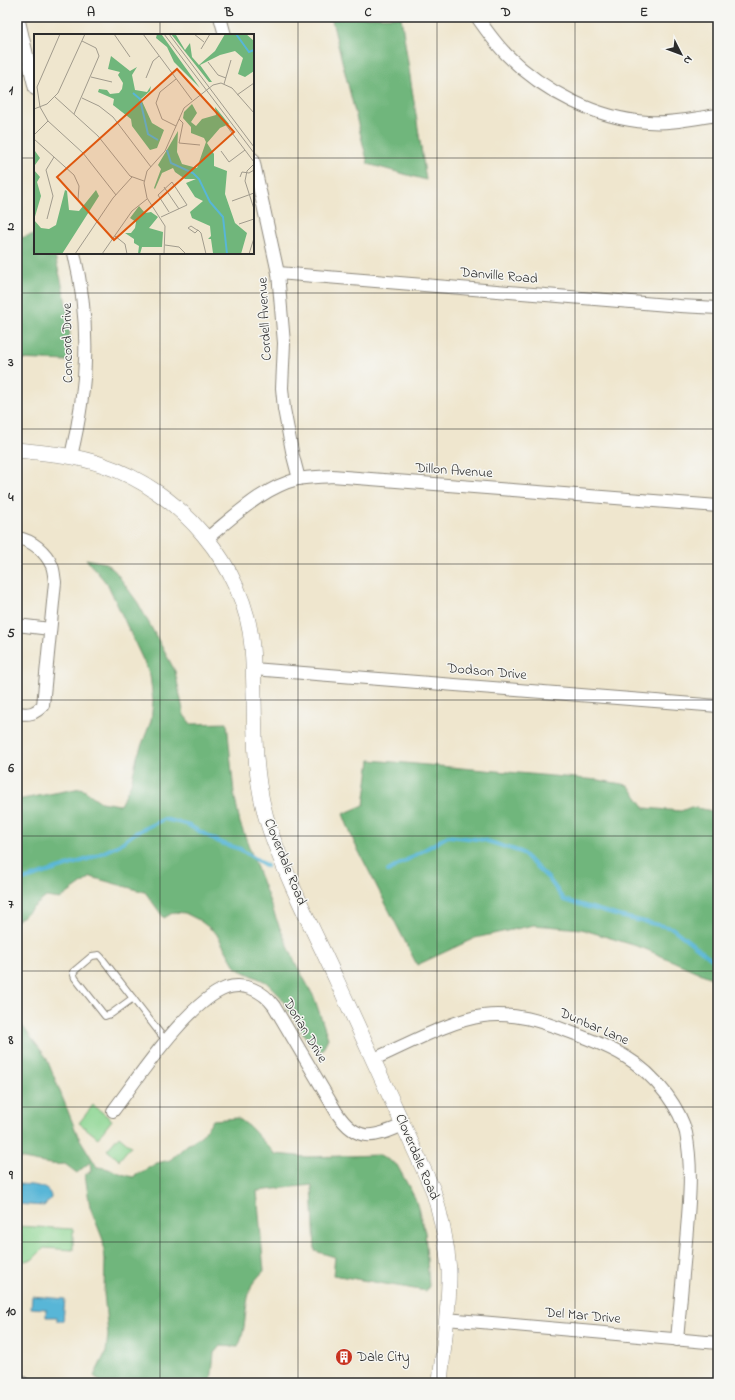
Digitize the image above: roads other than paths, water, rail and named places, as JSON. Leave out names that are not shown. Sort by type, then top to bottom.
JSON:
[{"type":"street","points":[[18,17],[19,30],[34,84]]},
{"type":"street","points":[[220,17],[225,34]]},
{"type":"street","points":[[477,17],[506,55],[524,71],[553,90],[589,108],[629,120],[649,122],[718,116]]},
{"type":"street","name":"Cordell Avenue","points":[[254,164],[278,273],[284,343],[282,388],[284,409],[291,451],[299,479]]},
{"type":"street","name":"Concord Drive","points":[[71,456],[83,397],[86,357],[86,323],[82,290],[74,254]]},
{"type":"street","name":"Danville Road","points":[[278,273],[672,306],[718,308]]},
{"type":"street","name":"Cloverdale Road","points":[[17,450],[71,456],[105,465],[130,476],[153,490],[175,506],[206,539],[225,566],[238,593],[246,616],[252,644],[255,755],[259,787],[268,824],[292,885],[374,1059],[433,1190],[441,1216],[449,1271],[440,1383]]},
{"type":"street","name":"Dillon Avenue","points":[[206,539],[262,495],[274,488],[299,479],[332,476],[718,506]]},
{"type":"street","points":[[17,538],[27,539],[38,547],[52,566],[55,582],[43,705],[37,712],[28,715],[17,713]]},
{"type":"street","points":[[17,625],[50,629]]},
{"type":"street","name":"Dodson Drive","points":[[253,669],[718,706]]},
{"type":"street","name":"Dorian Drive","points":[[113,1111],[166,1041],[198,1007],[220,991],[234,986],[251,988],[262,994],[274,1006],[337,1113],[347,1127],[357,1133],[372,1136],[403,1125]]},
{"type":"street","name":"Dunbar Lane","points":[[374,1059],[462,1020],[496,1014],[516,1015],[535,1019],[608,1046],[626,1056],[642,1068],[657,1082],[675,1107],[685,1131],[690,1158],[691,1185],[677,1340]]},
{"type":"street","name":"Del Mar Drive","points":[[446,1319],[718,1343]]},
{"type":"street","points":[[17,1382],[23,1383]]},
{"type":"lane","points":[[133,998],[112,1014],[105,1016],[75,978],[73,972],[92,956],[99,955],[133,998],[166,1041]]},
{"type":"water","points":[[17,1184],[33,1185],[43,1188],[50,1193],[51,1198],[44,1206],[17,1204]]},
{"type":"water","points":[[32,1296],[65,1299],[63,1321],[57,1321],[57,1317],[46,1317],[46,1309],[31,1308]]},
{"type":"waterway","points":[[17,882],[91,858],[119,845],[135,833],[164,819],[186,824],[221,843],[240,849],[267,866]]},
{"type":"waterway","points":[[388,871],[448,836],[484,840],[521,852],[549,879],[564,900],[619,916],[672,928],[718,964]]},
{"type":"place","name":"Dale City","points":[[344,1357]]}]
